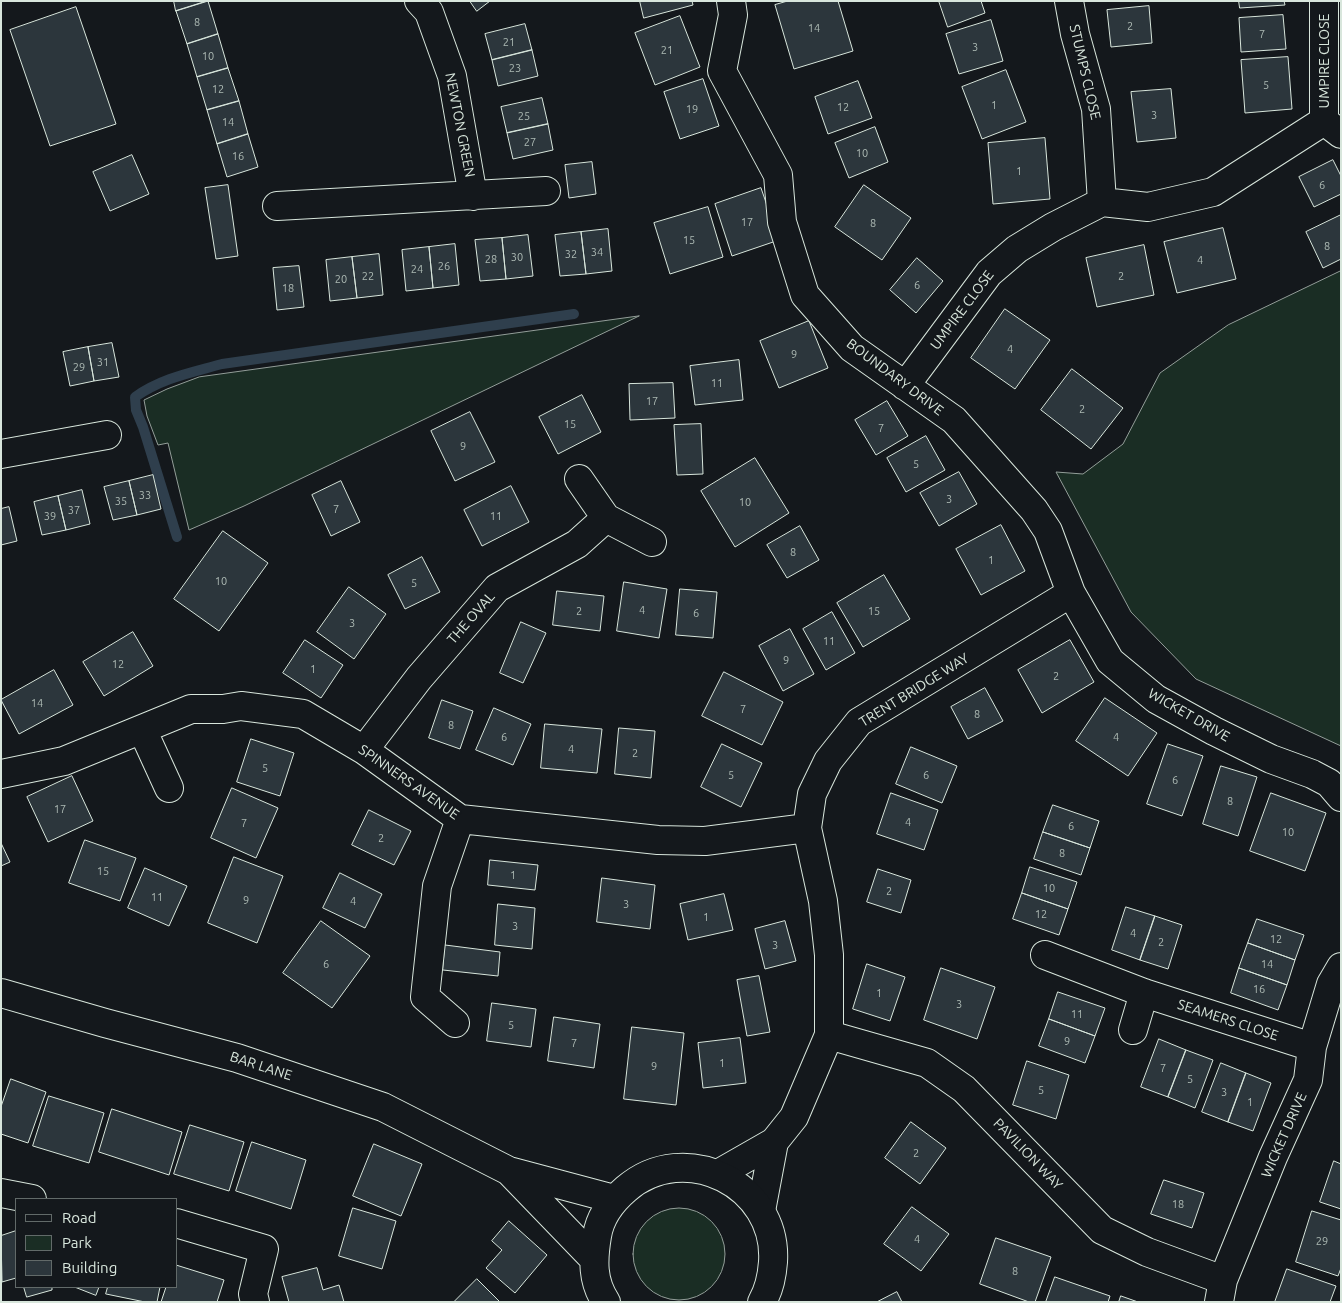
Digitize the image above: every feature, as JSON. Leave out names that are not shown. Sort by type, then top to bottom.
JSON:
[{"type":"street","name":"NEWTON GREEN","points":[[419,1],[428,12],[452,76],[474,196]]},
{"type":"street","name":"BOUNDARY DRIVE","points":[[731,1],[733,15],[722,71],[778,175],[782,222],[805,295],[852,348],[954,420],[1034,510],[1048,532],[1071,593]]},
{"type":"street","name":"STUMPS CLOSE","points":[[1069,1],[1075,34],[1096,109],[1102,202]]},
{"type":"street","name":"UMPIRE CLOSE","points":[[905,386],[988,273],[1017,249],[1053,227],[1102,202],[1148,207],[1213,192],[1333,128],[1324,1]]},
{"type":"street","name":"NEWTON GREEN","points":[[277,206],[546,192]]},
{"type":"street","points":[[1,454],[107,435]]},
{"type":"street","points":[[579,479],[606,518],[652,542]]},
{"type":"street","name":"THE OVAL","points":[[364,750],[419,678],[497,588],[577,544],[606,518]]},
{"type":"street","name":"WICKET DRIVE","points":[[1071,593],[1110,661],[1156,699],[1214,731],[1271,759],[1312,774],[1329,783],[1341,796]]},
{"type":"street","name":"TRENT BRIDGE WAY","points":[[718,1174],[774,1142],[794,1117],[829,1035],[828,946],[823,901],[808,828],[812,794],[828,761],[859,722],[1071,593]]},
{"type":"street","name":"SPINNERS AVENUE","points":[[1,774],[64,760],[191,710],[223,709],[241,706],[303,714],[364,750],[460,820],[658,840],[704,841],[808,828]]},
{"type":"street","points":[[142,729],[169,788]]},
{"type":"street","points":[[455,1023],[425,997],[437,886],[460,820]]},
{"type":"street","name":"SEAMERS CLOSE","points":[[1045,955],[1144,993],[1312,1047]]},
{"type":"street","name":"WICKET DRIVE","points":[[1221,1291],[1273,1157],[1308,1080],[1312,1047],[1331,984],[1341,968]]},
{"type":"street","name":"BAR LANE","points":[[1,993],[105,1024],[237,1058],[383,1106],[510,1171],[614,1199]]},
{"type":"street","points":[[1133,1030],[1144,993]]},
{"type":"street","name":"PAVILION WAY","points":[[829,1035],[927,1063],[964,1089],[1102,1230],[1221,1291]]},
{"type":"street","name":"TRENT BRIDGE WAY","points":[[761,1210],[774,1142]]},
{"type":"street","points":[[606,1302],[592,1279],[598,1229],[605,1213],[614,1199],[636,1180],[664,1169],[691,1167],[718,1174],[743,1188],[761,1210],[771,1231],[774,1254],[772,1274],[766,1299]]},
{"type":"street","name":"BAR LANE","points":[[510,1171],[592,1279]]},
{"type":"street","points":[[1,1193],[27,1198]]},
{"type":"street","points":[[178,1224],[264,1249],[253,1294],[255,1302]]},
{"type":"green space","points":[[1341,271],[1341,746],[1196,679],[1131,612],[1056,472],[1083,474],[1123,444],[1160,373],[1228,325]]},
{"type":"green space","points":[[639,316],[244,506],[189,530],[168,443],[158,445],[147,416],[144,400],[199,377]]},
{"type":"green space","points":[[679,1208],[688,1209],[705,1216],[717,1228],[724,1245],[724,1263],[717,1280],[705,1292],[688,1299],[679,1300],[670,1299],[653,1292],[641,1280],[634,1263],[633,1254],[634,1245],[641,1228],[653,1216],[670,1209]]},
{"type":"building","points":[[174,1],[208,1],[176,11]]},
{"type":"building","points":[[208,1],[218,34],[187,44],[176,11]]},
{"type":"building","points":[[470,1],[490,1],[477,11]]},
{"type":"building","points":[[640,1],[692,1],[693,5],[644,18]]},
{"type":"building","points":[[788,1],[838,1],[853,51],[794,69],[775,5]]},
{"type":"building","points":[[939,1],[981,1],[985,13],[948,27]]},
{"type":"building","points":[[1239,1],[1284,1],[1285,5],[1240,8]]},
{"type":"building","points":[[1149,6],[1152,43],[1111,47],[1107,10]]},
{"type":"building","points":[[76,7],[116,124],[50,146],[10,30]]},
{"type":"building","points":[[1283,15],[1286,49],[1241,52],[1239,18]]},
{"type":"building","points":[[680,16],[700,67],[655,85],[635,33]]},
{"type":"building","points":[[991,20],[1003,61],[959,74],[946,34]]},
{"type":"building","points":[[525,24],[532,50],[492,60],[485,34]]},
{"type":"building","points":[[218,34],[228,68],[197,77],[187,44]]},
{"type":"building","points":[[532,50],[538,76],[498,86],[492,60]]},
{"type":"building","points":[[1288,57],[1292,109],[1245,113],[1241,60]]},
{"type":"building","points":[[228,68],[239,101],[207,110],[197,77]]},
{"type":"building","points":[[1006,70],[1026,122],[982,139],[962,87]]},
{"type":"building","points":[[703,79],[719,126],[680,139],[664,92]]},
{"type":"building","points":[[858,81],[872,118],[828,134],[815,97]]},
{"type":"building","points":[[1171,89],[1176,138],[1137,142],[1131,92]]},
{"type":"building","points":[[542,98],[548,124],[507,133],[501,107]]},
{"type":"building","points":[[239,101],[248,134],[217,144],[207,110]]},
{"type":"building","points":[[548,124],[553,150],[513,159],[507,133]]},
{"type":"building","points":[[875,127],[888,162],[849,178],[835,143]]},
{"type":"building","points":[[248,134],[258,167],[227,177],[217,144]]},
{"type":"building","points":[[1045,138],[1050,199],[993,204],[988,143]]},
{"type":"building","points":[[132,155],[149,194],[110,211],[93,172]]},
{"type":"building","points":[[1333,160],[1341,176],[1341,194],[1314,207],[1299,177]]},
{"type":"building","points":[[592,162],[596,194],[569,198],[565,165]]},
{"type":"building","points":[[228,185],[238,256],[216,259],[205,188]]},
{"type":"building","points":[[864,185],[911,218],[882,260],[835,227]]},
{"type":"building","points":[[761,188],[779,240],[732,256],[715,204]]},
{"type":"building","points":[[708,207],[723,257],[670,274],[654,223]]},
{"type":"building","points":[[1341,215],[1341,259],[1323,268],[1306,232]]},
{"type":"building","points":[[1223,228],[1236,279],[1177,293],[1164,242]]},
{"type":"building","points":[[608,229],[612,271],[586,274],[581,232]]},
{"type":"building","points":[[581,232],[586,274],[560,276],[555,235]]},
{"type":"building","points":[[528,235],[533,276],[506,279],[502,238]]},
{"type":"building","points":[[502,238],[506,279],[480,281],[475,240]]},
{"type":"building","points":[[455,244],[459,285],[433,288],[429,247]]},
{"type":"building","points":[[1144,245],[1154,295],[1097,307],[1086,258]]},
{"type":"building","points":[[429,247],[433,288],[406,291],[402,250]]},
{"type":"building","points":[[379,254],[383,295],[357,298],[352,257]]},
{"type":"building","points":[[352,257],[357,298],[330,301],[326,260]]},
{"type":"building","points":[[917,258],[943,281],[916,313],[890,290]]},
{"type":"building","points":[[299,266],[304,307],[277,310],[273,268]]},
{"type":"building","points":[[1005,309],[1050,340],[1015,389],[971,358]]},
{"type":"building","points":[[809,321],[828,368],[779,388],[760,341]]},
{"type":"building","points":[[112,343],[119,377],[94,381],[88,347]]},
{"type":"building","points":[[88,347],[94,381],[70,386],[63,352]]},
{"type":"building","points":[[739,360],[743,400],[695,405],[690,366]]},
{"type":"building","points":[[1072,369],[1123,408],[1091,449],[1041,410]]},
{"type":"building","points":[[673,383],[675,418],[630,420],[629,384]]},
{"type":"building","points":[[582,395],[601,432],[558,454],[539,417]]},
{"type":"building","points":[[887,401],[908,436],[876,455],[855,420]]},
{"type":"building","points":[[470,412],[495,462],[455,481],[431,431]]},
{"type":"building","points":[[701,424],[703,474],[677,475],[674,425]]},
{"type":"building","points":[[926,436],[945,470],[906,492],[887,458]]},
{"type":"building","points":[[755,458],[789,513],[735,547],[701,491]]},
{"type":"building","points":[[959,472],[977,504],[939,526],[920,493]]},
{"type":"building","points":[[153,475],[161,509],[137,515],[129,481]]},
{"type":"building","points":[[129,481],[137,515],[113,520],[104,487]]},
{"type":"building","points":[[341,481],[360,522],[331,536],[312,495]]},
{"type":"building","points":[[511,486],[529,522],[482,546],[464,510]]},
{"type":"building","points":[[82,490],[90,524],[66,530],[58,496]]},
{"type":"building","points":[[58,496],[66,530],[42,535],[34,502]]},
{"type":"building","points":[[9,507],[17,541],[1,545],[1,509]]},
{"type":"building","points":[[1001,525],[1025,571],[981,595],[956,549]]},
{"type":"building","points":[[800,526],[819,560],[787,578],[767,545]]},
{"type":"building","points":[[223,531],[268,563],[219,631],[174,599]]},
{"type":"building","points":[[422,557],[440,592],[405,609],[388,575]]},
{"type":"building","points":[[884,575],[910,619],[863,647],[837,603]]},
{"type":"building","points":[[624,582],[667,589],[659,638],[617,631]]},
{"type":"building","points":[[349,587],[386,614],[354,659],[317,632]]},
{"type":"building","points":[[680,589],[717,592],[713,638],[676,635]]},
{"type":"building","points":[[557,591],[604,596],[600,631],[553,625]]},
{"type":"building","points":[[832,612],[855,653],[826,670],[803,629]]},
{"type":"building","points":[[521,622],[546,633],[523,683],[500,673]]},
{"type":"building","points":[[790,629],[814,674],[783,691],[759,646]]},
{"type":"building","points":[[133,632],[153,666],[104,696],[83,662]]},
{"type":"building","points":[[305,640],[343,665],[321,698],[283,673]]},
{"type":"building","points":[[1070,640],[1094,682],[1042,713],[1018,670]]},
{"type":"building","points":[[54,670],[73,705],[19,734],[1,700]]},
{"type":"building","points":[[724,672],[783,702],[762,745],[702,716]]},
{"type":"building","points":[[985,688],[1003,721],[968,739],[951,707]]},
{"type":"building","points":[[1105,698],[1157,733],[1128,776],[1076,741]]},
{"type":"building","points":[[442,700],[473,711],[460,749],[429,738]]},
{"type":"building","points":[[494,708],[531,724],[513,765],[476,750]]},
{"type":"building","points":[[545,724],[602,729],[597,773],[541,768]]},
{"type":"building","points":[[619,728],[655,731],[651,778],[615,774]]},
{"type":"building","points":[[251,739],[294,753],[280,796],[237,782]]},
{"type":"building","points":[[722,744],[762,763],[741,807],[701,787]]},
{"type":"building","points":[[1168,744],[1203,756],[1182,816],[1147,804]]},
{"type":"building","points":[[911,747],[957,766],[942,803],[896,784]]},
{"type":"building","points":[[1221,766],[1257,777],[1238,836],[1203,824]]},
{"type":"building","points":[[72,776],[93,821],[48,842],[27,797]]},
{"type":"building","points":[[232,788],[278,808],[256,858],[211,838]]},
{"type":"building","points":[[891,793],[938,810],[924,850],[877,834]]},
{"type":"building","points":[[1271,793],[1326,813],[1305,871],[1250,851]]},
{"type":"building","points":[[1053,805],[1099,821],[1090,848],[1043,832]]},
{"type":"building","points":[[369,810],[411,831],[394,865],[352,845]]},
{"type":"building","points":[[1043,832],[1090,848],[1081,875],[1034,859]]},
{"type":"building","points":[[85,840],[136,858],[120,901],[69,883]]},
{"type":"building","points":[[1,843],[10,862],[1,866]]},
{"type":"building","points":[[234,857],[283,876],[257,943],[208,923]]},
{"type":"building","points":[[490,860],[538,865],[535,890],[488,885]]},
{"type":"building","points":[[1030,867],[1077,882],[1068,909],[1022,893]]},
{"type":"building","points":[[145,868],[187,886],[169,926],[128,908]]},
{"type":"building","points":[[878,869],[911,880],[901,913],[867,902]]},
{"type":"building","points":[[340,873],[382,894],[365,928],[323,908]]},
{"type":"building","points":[[602,878],[655,885],[650,929],[597,922]]},
{"type":"building","points":[[1022,893],[1068,909],[1059,935],[1013,919]]},
{"type":"building","points":[[724,894],[733,930],[688,940],[680,904]]},
{"type":"building","points":[[498,904],[535,908],[532,949],[495,945]]},
{"type":"building","points":[[1126,907],[1155,916],[1140,960],[1112,950]]},
{"type":"building","points":[[1155,916],[1182,925],[1168,969],[1140,960]]},
{"type":"building","points":[[1257,919],[1304,935],[1295,960],[1248,943]]},
{"type":"building","points":[[321,921],[370,956],[332,1008],[283,973]]},
{"type":"building","points":[[785,921],[796,961],[765,969],[755,929]]},
{"type":"building","points":[[1248,943],[1295,960],[1287,985],[1239,968]]},
{"type":"building","points":[[445,945],[500,952],[498,976],[443,970]]},
{"type":"building","points":[[867,964],[905,977],[890,1021],[853,1009]]},
{"type":"building","points":[[941,968],[995,987],[977,1039],[924,1020]]},
{"type":"building","points":[[1239,968],[1287,985],[1278,1010],[1231,993]]},
{"type":"building","points":[[759,976],[770,1032],[747,1036],[737,980]]},
{"type":"building","points":[[1058,992],[1105,1008],[1095,1036],[1049,1019]]},
{"type":"building","points":[[492,1003],[536,1009],[531,1047],[487,1041]]},
{"type":"building","points":[[554,1017],[600,1024],[594,1068],[548,1061]]},
{"type":"building","points":[[1049,1019],[1095,1036],[1085,1063],[1039,1046]]},
{"type":"building","points":[[632,1027],[684,1033],[676,1105],[624,1099]]},
{"type":"building","points":[[740,1038],[746,1083],[703,1088],[698,1043]]},
{"type":"building","points":[[1159,1039],[1186,1050],[1168,1097],[1141,1087]]},
{"type":"building","points":[[1186,1050],[1213,1060],[1195,1108],[1168,1097]]},
{"type":"building","points":[[1027,1061],[1069,1075],[1056,1119],[1013,1105]]},
{"type":"building","points":[[1221,1063],[1246,1073],[1228,1122],[1202,1112]]},
{"type":"building","points":[[1246,1073],[1271,1083],[1253,1131],[1228,1122]]},
{"type":"building","points":[[11,1079],[46,1092],[28,1143],[1,1134],[1,1107]]},
{"type":"building","points":[[49,1096],[104,1113],[89,1163],[33,1146]]},
{"type":"building","points":[[112,1109],[182,1132],[169,1175],[99,1152]]},
{"type":"building","points":[[911,1122],[946,1148],[920,1184],[885,1158]]},
{"type":"building","points":[[190,1125],[244,1142],[229,1191],[174,1174]]},
{"type":"building","points":[[252,1142],[306,1160],[291,1209],[236,1191]]},
{"type":"building","points":[[374,1144],[422,1164],[401,1216],[353,1196]]},
{"type":"building","points":[[1334,1161],[1341,1164],[1341,1209],[1320,1202]]},
{"type":"building","points":[[1164,1180],[1204,1193],[1192,1228],[1151,1214]]},
{"type":"building","points":[[912,1207],[949,1234],[921,1271],[884,1244]]},
{"type":"building","points":[[353,1208],[396,1221],[382,1269],[339,1256]]},
{"type":"building","points":[[1312,1211],[1341,1220],[1341,1268],[1338,1276],[1296,1262]]},
{"type":"building","points":[[509,1221],[547,1255],[515,1293],[486,1268],[502,1250],[492,1241]]},
{"type":"building","points":[[15,1231],[15,1278],[2,1282],[1,1236]]},
{"type":"building","points":[[996,1238],[1051,1257],[1035,1302],[1029,1302],[980,1284]]},
{"type":"building","points":[[178,1266],[224,1280],[217,1302],[161,1302],[166,1288],[178,1288]]},
{"type":"building","points":[[317,1268],[323,1290],[339,1285],[344,1302],[289,1302],[282,1277]]},
{"type":"building","points":[[1287,1269],[1336,1286],[1330,1302],[1275,1302]]},
{"type":"building","points":[[1055,1277],[1110,1296],[1108,1302],[1046,1302]]},
{"type":"building","points":[[477,1279],[500,1302],[454,1302]]},
{"type":"building","points":[[24,1288],[52,1288],[52,1290],[27,1297]]},
{"type":"building","points":[[78,1288],[99,1288],[96,1295]]},
{"type":"building","points":[[108,1288],[160,1288],[157,1302],[145,1302],[106,1294]]},
{"type":"building","points":[[897,1292],[902,1302],[877,1302]]},
{"type":"building","points":[[1121,1296],[1138,1302],[1119,1302]]},
{"type":"waterway","points":[[177,537],[136,410],[135,397],[145,390],[177,377],[222,364],[574,314]]}]
